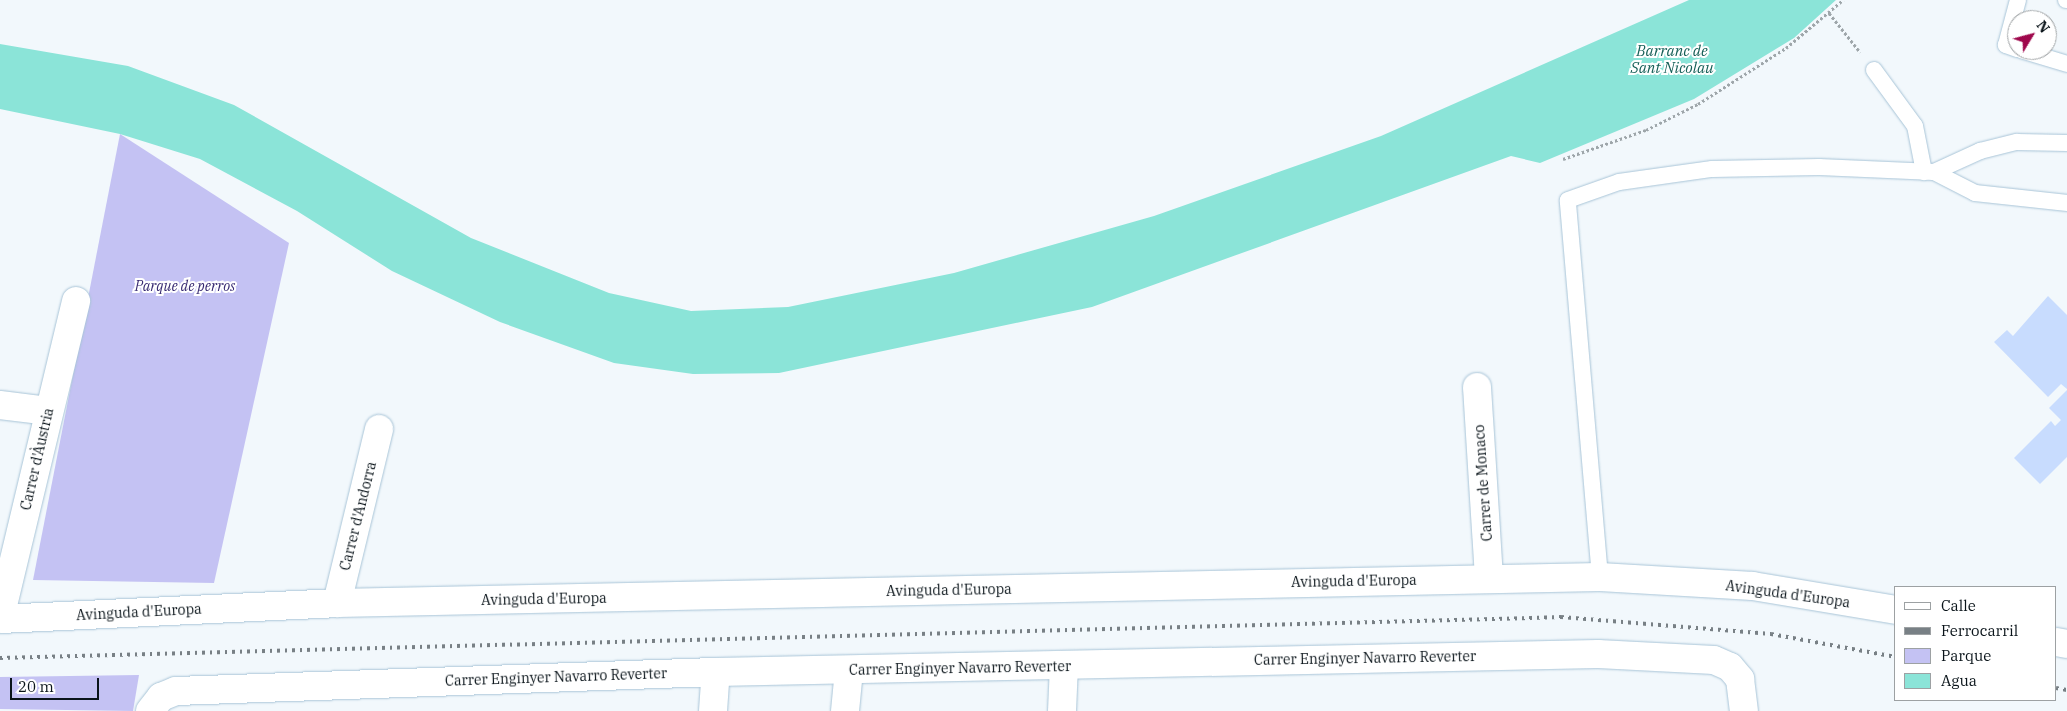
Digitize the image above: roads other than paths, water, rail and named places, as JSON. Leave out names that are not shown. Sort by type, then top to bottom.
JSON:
[{"type":"street","name":"Carrer d'Àustria","points":[[0,618],[48,411],[76,301]]},
{"type":"street","name":"Carrer de Monaco","points":[[1477,387],[1489,578]]},
{"type":"street","points":[[0,405],[48,411]]},
{"type":"street","name":"Carrer d'Andorra","points":[[336,603],[379,428]]},
{"type":"street","name":"Avinguda d'Europa","points":[[0,618],[336,603],[1600,577],[1753,586],[1894,610]]},
{"type":"street","name":"Carrer Enginyer Navarro Reverter","points":[[150,711],[161,697],[176,690],[716,672],[1598,654],[1714,660],[1730,667],[1740,679],[1744,711]]},
{"type":"street","points":[[1062,711],[1064,665]]},
{"type":"street","points":[[845,711],[849,670]]},
{"type":"street","points":[[714,711],[716,672]]},
{"type":"lane","points":[[2054,60],[2067,64]]},
{"type":"lane","points":[[1874,70],[1915,126],[1929,172],[1975,193],[2067,203]]},
{"type":"lane","points":[[1600,577],[1568,200],[1619,182],[1712,169],[1929,172],[1980,151],[2017,142],[2067,143]]},
{"type":"water","name":"Barranc de Sant Nicolau","points":[[1689,0],[1836,0],[1794,38],[1694,99],[1540,163],[1511,156],[1092,307],[779,373],[693,374],[614,363],[500,322],[392,271],[297,211],[200,159],[120,134],[0,109],[0,44],[128,66],[234,105],[471,238],[609,293],[691,311],[788,307],[954,273],[1154,216],[1381,136]]},
{"type":"railway","points":[[0,658],[1561,617],[1771,634],[1894,657]]},
{"type":"railway","points":[[2057,688],[2067,690]]},
{"type":"park label","name":"Parque de perros","points":[[185,286]]}]
